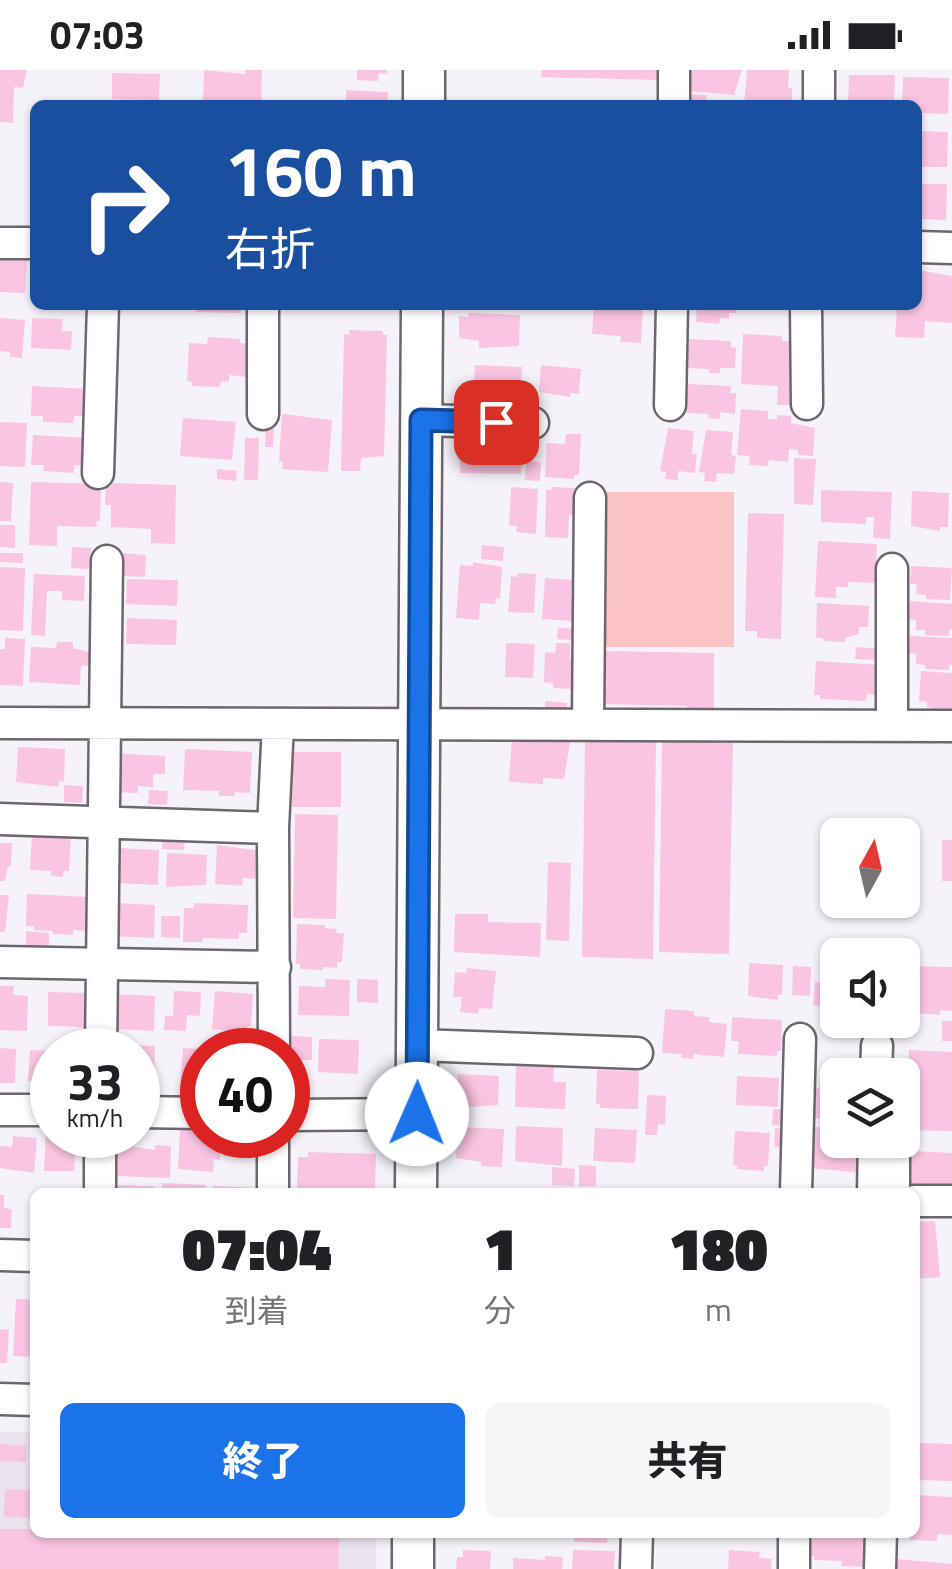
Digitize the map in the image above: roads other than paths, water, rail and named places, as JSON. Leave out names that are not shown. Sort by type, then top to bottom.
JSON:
[{"type":"street","points":[[424,70],[424,100]]},
{"type":"street","points":[[674,70],[674,100]]},
{"type":"street","points":[[819,70],[819,100]]},
{"type":"street","points":[[0,243],[30,243]]},
{"type":"street","points":[[922,247],[952,248]]},
{"type":"street","points":[[98,472],[102,310]]},
{"type":"street","points":[[262,414],[263,310]]},
{"type":"street","points":[[416,1188],[422,310]]},
{"type":"street","points":[[670,404],[672,310]]},
{"type":"street","points":[[806,310],[807,404]]},
{"type":"street","points":[[421,420],[533,423]]},
{"type":"street","points":[[588,725],[590,498]]},
{"type":"street","points":[[100,1028],[107,562]]},
{"type":"street","points":[[892,568],[892,726]]},
{"type":"street","points":[[0,723],[952,726]]},
{"type":"street","points":[[274,1028],[278,724]]},
{"type":"street","points":[[0,820],[274,828]]},
{"type":"street","points":[[0,962],[275,967]]},
{"type":"street","points":[[796,1188],[800,1039]]},
{"type":"street","points":[[418,1046],[637,1053]]},
{"type":"street","points":[[0,1110],[30,1110]]},
{"type":"street","points":[[310,1114],[417,1114]]},
{"type":"street","points":[[100,1158],[100,1188]]},
{"type":"street","points":[[273,1158],[273,1188]]},
{"type":"street","points":[[873,1188],[874,1158]]},
{"type":"street","points":[[894,1158],[894,1188]]},
{"type":"street","points":[[920,1201],[952,1202]]},
{"type":"street","points":[[0,1255],[30,1256]]},
{"type":"street","points":[[0,1399],[30,1400]]},
{"type":"street","points":[[413,1538],[413,1569]]},
{"type":"street","points":[[636,1569],[637,1538]]},
{"type":"street","points":[[794,1538],[794,1569]]},
{"type":"street","points":[[880,1569],[882,1538]]}]
